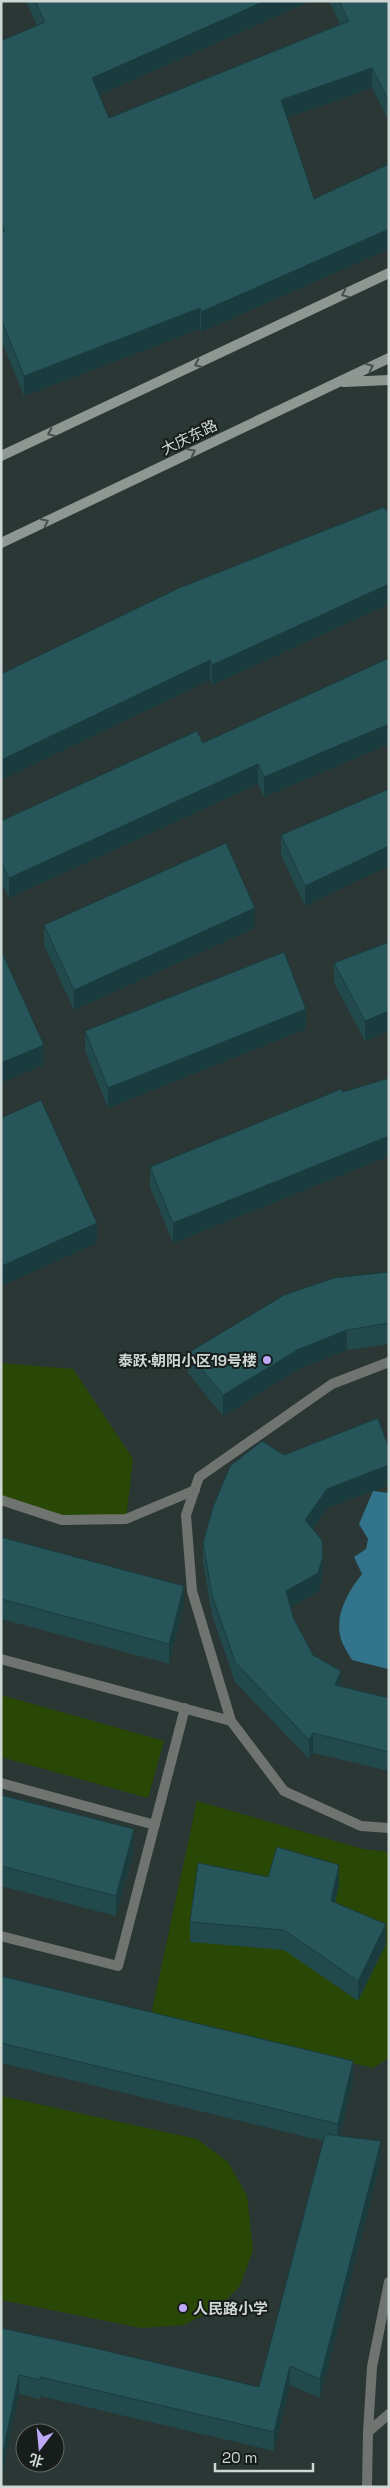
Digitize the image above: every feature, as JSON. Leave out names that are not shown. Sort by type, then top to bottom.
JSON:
[{"type":"main road","points":[[1,456],[389,274]]},
{"type":"main road","name":"大庆东路","points":[[1,543],[389,358]]},
{"type":"main road","points":[[338,382],[389,380]]},
{"type":"lane","points":[[389,1362],[332,1384],[199,1477],[186,1515],[192,1591],[231,1721],[284,1791],[361,1826],[389,1828]]},
{"type":"lane","points":[[1,1500],[62,1520],[126,1519],[195,1490]]},
{"type":"lane","points":[[1,1659],[231,1721]]},
{"type":"lane","points":[[1,1936],[118,1966],[185,1708]]},
{"type":"lane","points":[[1,1783],[155,1824]]},
{"type":"lane","points":[[367,2487],[372,2367],[389,2282]]},
{"type":"lane","points":[[368,2432],[389,2414]]},
{"type":"green space","points":[[1,1363],[73,1369],[133,1459],[126,1519],[62,1520],[1,1500]]},
{"type":"green space","points":[[1,1695],[164,1741],[148,1798],[1,1757]]},
{"type":"green space","points":[[197,1801],[363,1849],[389,1852],[389,2058],[373,2068],[151,2015]]},
{"type":"green space","points":[[1,2096],[197,2139],[228,2162],[247,2196],[253,2250],[240,2286],[220,2306],[184,2325],[141,2328],[1,2300]]},
{"type":"water","points":[[373,1491],[389,1493],[388,1669],[352,1660],[342,1642],[339,1630],[339,1621],[347,1596],[362,1574],[354,1557],[366,1549],[368,1539],[359,1524]]},
{"type":"building","points":[[35,1],[265,1],[92,78],[109,118],[349,21],[339,1],[389,1],[389,101],[372,68],[281,100],[314,199],[389,164],[389,229],[201,312],[200,308],[24,376],[1,319],[1,232],[5,231],[1,223],[1,41],[45,22]]},
{"type":"building","points":[[384,507],[386,511],[389,510],[389,584],[212,665],[210,660],[1,760],[1,674],[179,588]]},
{"type":"building","points":[[389,658],[389,724],[264,777],[258,764],[9,878],[1,862],[1,821],[197,731],[203,743]]},
{"type":"building","points":[[389,789],[389,846],[305,886],[281,835]]},
{"type":"building","points":[[226,843],[255,908],[74,990],[44,925]]},
{"type":"building","points":[[389,942],[389,1011],[365,1021],[334,963]]},
{"type":"building","points":[[1,950],[44,1045],[1,1063]]},
{"type":"building","points":[[284,952],[306,1009],[108,1088],[85,1031]]},
{"type":"building","points":[[389,1078],[389,1136],[173,1223],[150,1167],[341,1089],[343,1092]]},
{"type":"building","points":[[41,1100],[97,1223],[2,1266],[1,1118]]},
{"type":"building","name":"泰跃·朝阳小区19号楼","points":[[389,1272],[389,1323],[347,1330],[299,1349],[223,1395],[188,1353],[284,1295],[334,1278]]},
{"type":"building","points":[[378,1418],[389,1449],[389,1465],[327,1489],[305,1520],[322,1540],[323,1556],[318,1573],[286,1591],[293,1617],[313,1655],[341,1671],[335,1685],[389,1698],[389,1752],[313,1733],[309,1740],[235,1662],[212,1595],[203,1543],[213,1507],[230,1466],[262,1441],[284,1455]]},
{"type":"building","points":[[1,1537],[184,1586],[169,1644],[1,1599]]},
{"type":"building","points":[[1,1795],[134,1829],[116,1896],[1,1866]]},
{"type":"building","points":[[277,1847],[339,1865],[331,1901],[386,1924],[358,1981],[284,1930],[190,1922],[198,1863],[268,1877]]},
{"type":"building","points":[[1,1976],[353,2061],[338,2124],[1,2043]]},
{"type":"building","points":[[325,2134],[381,2141],[320,2379],[290,2366],[274,2432],[40,2377],[40,2380],[19,2375],[1,2461],[1,2328],[259,2387]]},
{"type":"place","name":"泰跃·朝阳小区19号楼","points":[[267,1360]]},
{"type":"place","name":"人民路小学","points":[[183,2308]]}]
